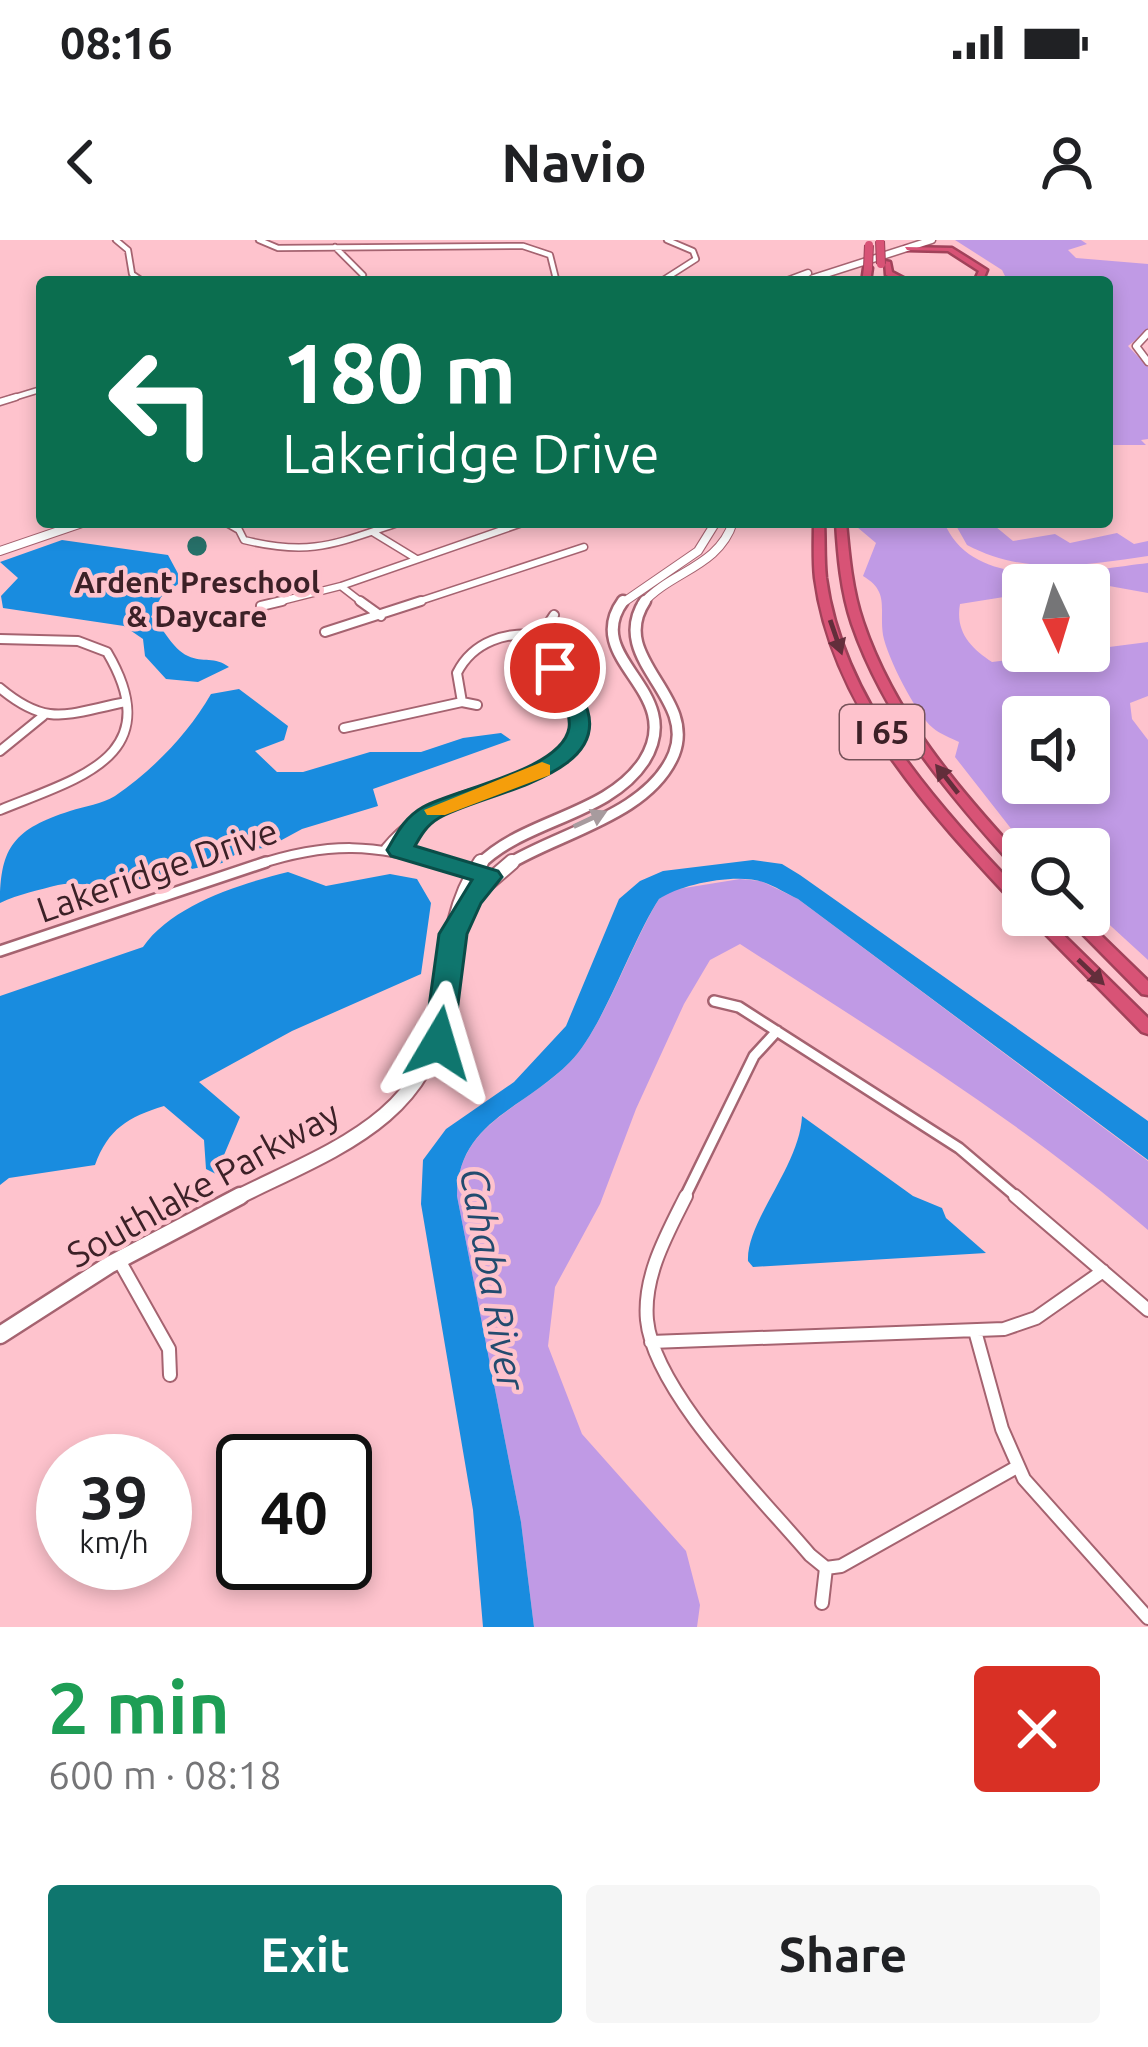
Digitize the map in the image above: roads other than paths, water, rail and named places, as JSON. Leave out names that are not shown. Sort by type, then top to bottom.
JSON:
[{"type":"highway","points":[[880,241],[884,264],[896,276]]},
{"type":"highway","points":[[867,276],[868,242]]},
{"type":"highway","points":[[909,244],[944,242],[987,265],[994,274]]},
{"type":"highway","points":[[944,242],[983,270],[980,276]]},
{"type":"highway","points":[[881,276],[884,264]]},
{"type":"highway","name":"I 65","points":[[820,528],[820,572],[828,611],[859,690],[929,798],[1002,880]]},
{"type":"highway","name":"I 65","points":[[842,528],[848,595],[879,675],[933,762],[1002,843]]},
{"type":"highway","points":[[1055,936],[1148,1028]]},
{"type":"highway","points":[[1093,936],[1148,990]]},
{"type":"street","points":[[116,240],[128,250],[133,276]]},
{"type":"street","points":[[259,240],[273,248],[516,245],[544,252],[555,276]]},
{"type":"street","points":[[667,240],[693,251],[697,259],[670,276]]},
{"type":"street","points":[[804,276],[909,244],[944,242]]},
{"type":"street","points":[[818,276],[909,244]]},
{"type":"street","points":[[335,248],[363,275]]},
{"type":"street","points":[[1148,333],[1136,346],[1148,362]]},
{"type":"street","points":[[0,402],[36,391]]},
{"type":"street","points":[[0,549],[54,528]]},
{"type":"street","points":[[0,549],[66,528]]},
{"type":"street","points":[[236,528],[244,540],[292,550],[324,549],[385,528]]},
{"type":"street","points":[[261,606],[341,586],[506,528]]},
{"type":"street","points":[[473,872],[506,840],[604,794],[646,757],[656,734],[655,712],[648,694],[615,650],[612,616],[637,586],[702,548],[713,528]]},
{"type":"street","name":"Southlake Parkway","points":[[453,934],[469,900],[514,856],[632,798],[663,772],[677,745],[678,722],[635,646],[635,618],[655,590],[724,546],[732,528]]},
{"type":"street","points":[[374,532],[415,558]]},
{"type":"street","points":[[326,632],[584,547]]},
{"type":"street","points":[[341,586],[381,616]]},
{"type":"street","points":[[541,635],[554,615]]},
{"type":"street","points":[[462,702],[457,673],[470,653],[508,635],[541,635]]},
{"type":"street","points":[[386,848],[400,831],[453,801],[541,770],[572,746],[580,730],[579,714],[541,635]]},
{"type":"street","points":[[0,639],[78,641],[101,649],[115,666],[126,702],[127,735],[111,758],[80,778],[0,810]]},
{"type":"street","points":[[0,688],[23,708],[43,716],[74,716],[126,702]]},
{"type":"street","points":[[344,728],[462,702],[478,705]]},
{"type":"street","points":[[0,751],[43,716]]},
{"type":"street","points":[[400,850],[414,826]]},
{"type":"street","name":"Lakeridge Drive","points":[[0,951],[293,851],[326,845],[400,850],[489,877]]},
{"type":"street","name":"Southlake Parkway","points":[[0,1335],[120,1262],[328,1151],[400,1103],[435,1055],[454,906],[473,872]]},
{"type":"street","points":[[714,1000],[739,1007],[958,1148],[1148,1310]]},
{"type":"street","points":[[777,1031],[754,1056],[656,1258],[646,1306],[658,1364],[684,1403],[810,1555],[826,1568],[841,1566],[1017,1467]]},
{"type":"street","points":[[120,1262],[169,1349],[170,1375]]},
{"type":"street","points":[[651,1342],[975,1330],[1026,1322],[1103,1270]]},
{"type":"street","points":[[975,1330],[1017,1467],[1148,1618]]},
{"type":"street","points":[[822,1603],[826,1568]]},
{"type":"water","points":[[62,540],[168,555],[182,581],[161,597],[151,617],[182,653],[229,667],[198,682],[166,679],[145,656],[143,639],[124,626],[3,608],[1,596],[18,578],[0,562]]},
{"type":"water","points":[[239,689],[288,726],[284,740],[255,751],[277,772],[303,772],[370,752],[421,752],[463,738],[501,733],[511,740],[373,789],[378,806],[302,829],[267,848],[244,849],[222,863],[121,883],[58,885],[0,903],[3,867],[14,842],[24,833],[51,818],[115,796],[169,750],[211,694]]},
{"type":"water","points":[[753,860],[782,864],[800,875],[1148,1121],[1148,1160],[798,899],[763,882],[724,879],[659,899],[582,1047],[552,1078],[481,1133],[460,1171],[457,1196],[521,1522],[534,1627],[483,1627],[473,1510],[421,1204],[423,1160],[446,1129],[514,1082],[566,1026],[619,899],[640,881],[663,871]]},
{"type":"water","points":[[288,872],[326,886],[390,874],[417,879],[431,903],[421,974],[292,1031],[199,1082],[240,1117],[216,1174],[206,1169],[204,1140],[164,1106],[121,1126],[106,1142],[95,1165],[9,1178],[0,1185],[0,996],[143,947],[189,908]]},
{"type":"water","points":[[802,1116],[913,1196],[942,1208],[946,1218],[986,1253],[753,1267],[748,1261],[755,1228],[792,1154]]},
{"type":"place","name":"Ardent Preschool & Daycare","points":[[197,546]]},
{"type":"water label","name":"Cahaba River","points":[[493,1279]]}]
